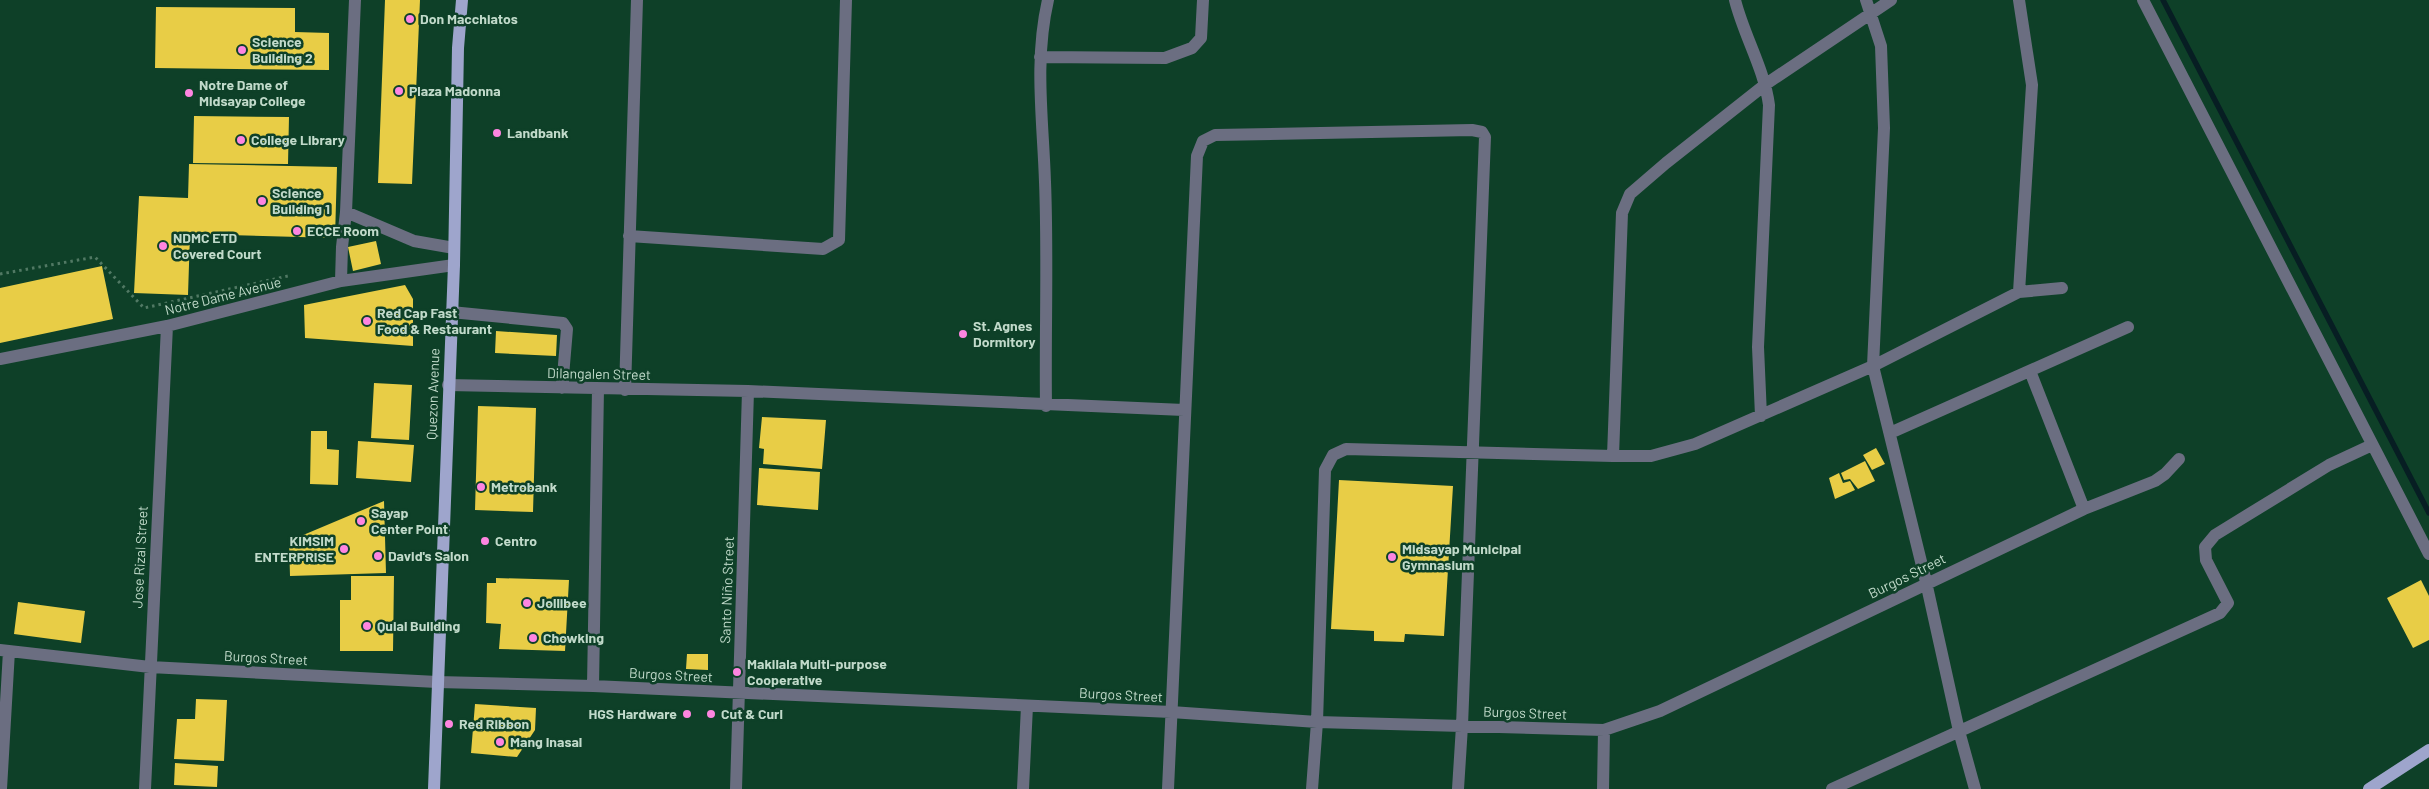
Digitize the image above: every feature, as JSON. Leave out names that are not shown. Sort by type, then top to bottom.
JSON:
[{"type":"main road","name":"Quezon Avenue","points":[[434,789],[454,265],[458,48],[462,0]]},
{"type":"main road","points":[[2370,789],[2429,750]]},
{"type":"street","points":[[341,281],[346,212],[355,0]]},
{"type":"street","points":[[625,390],[637,0]]},
{"type":"street","points":[[629,236],[824,248],[839,240],[846,0]]},
{"type":"street","points":[[1046,406],[1045,182],[1039,88],[1040,57],[1048,0]]},
{"type":"street","points":[[1040,57],[1165,58],[1192,48],[1201,38],[1203,0]]},
{"type":"street","points":[[1735,0],[1742,24],[1766,84],[1770,118],[1758,348],[1761,416]]},
{"type":"street","points":[[1866,0],[1881,46],[1884,128],[1873,366],[1926,582],[1959,731],[1975,789]]},
{"type":"street","points":[[1613,456],[1622,213],[1630,194],[1766,84],[1891,0]]},
{"type":"street","points":[[2019,0],[2032,85],[2019,292]]},
{"type":"street","points":[[2143,0],[2334,366],[2372,445],[2429,554]]},
{"type":"street","points":[[1168,789],[1197,156],[1203,141],[1215,135],[1472,130],[1482,132],[1485,137],[1458,789]]},
{"type":"street","points":[[346,212],[414,241],[454,248]]},
{"type":"street","name":"Notre Dame Avenue","points":[[0,360],[167,326],[341,281],[454,265]]},
{"type":"street","points":[[1312,789],[1317,722],[1325,470],[1333,455],[1346,449],[1472,454],[1613,456],[1651,456],[1670,452],[1761,416],[1873,366],[2019,292],[2062,288]]},
{"type":"street","points":[[451,312],[564,323],[567,329],[562,388]]},
{"type":"street","name":"Jose Rizal Street","points":[[145,789],[167,326]]},
{"type":"street","points":[[1890,433],[2128,328]]},
{"type":"street","points":[[2030,371],[2084,509]]},
{"type":"street","name":"Dilangalen Street","points":[[448,385],[748,391],[1046,406],[1184,410]]},
{"type":"street","points":[[593,686],[598,389]]},
{"type":"street","name":"Santo Niño Street","points":[[736,789],[748,391]]},
{"type":"street","points":[[1832,789],[2210,618],[2225,609],[2228,603],[2206,560],[2205,547],[2215,535],[2329,465],[2372,445]]},
{"type":"street","name":"Burgos Street","points":[[5,650],[150,667],[437,682],[593,686],[1171,712],[1317,722],[1604,730],[1660,711],[1926,582],[2084,509],[2154,481],[2165,474],[2178,460]]},
{"type":"street","points":[[2,789],[5,650]]},
{"type":"street","points":[[1023,789],[1027,706]]},
{"type":"street","points":[[1603,789],[1604,730]]},
{"type":"path","points":[[0,274],[95,257],[144,308],[289,276]]},
{"type":"building","name":"Plaza Madonna","points":[[385,0],[420,0],[412,184],[378,183]]},
{"type":"building","name":"Science Building 2","points":[[156,7],[295,8],[295,32],[329,33],[329,70],[155,68]]},
{"type":"building","name":"College Library","points":[[194,116],[289,117],[288,164],[193,163]]},
{"type":"building","name":"Science Building 1","points":[[189,164],[337,167],[335,238],[190,234],[188,295],[134,293],[139,196],[188,198]]},
{"type":"building","points":[[376,241],[381,264],[353,271],[348,247]]},
{"type":"building","points":[[102,266],[113,319],[0,343],[0,288]]},
{"type":"building","points":[[405,285],[413,299],[413,346],[305,338],[304,305]]},
{"type":"building","points":[[496,331],[557,335],[556,356],[495,353]]},
{"type":"building","points":[[374,383],[412,385],[409,440],[371,438]]},
{"type":"building","points":[[478,406],[536,408],[533,512],[475,510]]},
{"type":"building","points":[[762,417],[826,420],[822,469],[763,464],[764,449],[759,448]]},
{"type":"building","points":[[311,431],[327,431],[327,449],[339,450],[338,485],[310,484]]},
{"type":"building","points":[[358,441],[414,445],[411,482],[356,478]]},
{"type":"building","points":[[1876,448],[1885,464],[1872,470],[1863,455]]},
{"type":"building","points":[[1865,461],[1875,481],[1858,489],[1850,479],[1844,480],[1841,473]]},
{"type":"building","points":[[759,468],[820,472],[818,510],[757,505]]},
{"type":"building","points":[[1839,473],[1843,483],[1850,481],[1855,490],[1835,499],[1829,478]]},
{"type":"building","name":"Midsayap Municipal Gymnasium","points":[[1339,480],[1453,486],[1444,636],[1405,634],[1404,642],[1374,641],[1374,631],[1331,629]]},
{"type":"building","name":"Sayap Center Point","points":[[384,501],[386,573],[290,576],[289,541]]},
{"type":"building","name":"Quial Building","points":[[351,576],[394,576],[393,651],[340,651],[340,600],[351,600]]},
{"type":"building","name":"Jollibee","points":[[496,578],[569,580],[565,651],[499,649],[501,624],[486,623],[487,583],[496,583]]},
{"type":"building","points":[[2421,580],[2429,596],[2429,640],[2413,648],[2387,598]]},
{"type":"building","points":[[18,602],[85,611],[81,643],[14,634]]},
{"type":"building","points":[[687,654],[708,654],[708,670],[686,669]]},
{"type":"building","points":[[196,699],[227,700],[224,761],[174,759],[177,719],[195,719]]},
{"type":"building","name":"Mang Inasal","points":[[475,704],[536,708],[535,730],[517,757],[471,753]]},
{"type":"building","points":[[175,763],[218,766],[217,787],[174,785]]},
{"type":"waterway","points":[[2163,0],[2429,513]]},
{"type":"place","name":"Don Macchiatos","points":[[410,19]]},
{"type":"place","name":"Science Building 2","points":[[242,50]]},
{"type":"place","name":"Plaza Madonna","points":[[399,91]]},
{"type":"place","name":"Notre Dame of Midsayap College","points":[[189,93]]},
{"type":"place","name":"Landbank","points":[[497,133]]},
{"type":"place","name":"College Library","points":[[241,140]]},
{"type":"place","name":"Science Building 1","points":[[262,201]]},
{"type":"place","name":"ECCE Room","points":[[297,231]]},
{"type":"place","name":"NDMC ETD Covered Court","points":[[163,246]]},
{"type":"place","name":"Red Cap Fast Food & Restaurant","points":[[367,321]]},
{"type":"place","name":"St. Agnes Dormitory","points":[[963,334]]},
{"type":"place","name":"Metrobank","points":[[481,487]]},
{"type":"place","name":"Sayap Center Point","points":[[361,521]]},
{"type":"place","name":"Centro","points":[[485,541]]},
{"type":"place","name":"KIMSIM ENTERPRISE","points":[[344,549]]},
{"type":"place","name":"David's Salon","points":[[378,556]]},
{"type":"place","name":"Midsayap Municipal Gymnasium","points":[[1392,557]]},
{"type":"place","name":"Jollibee","points":[[527,603]]},
{"type":"place","name":"Quial Building","points":[[367,626]]},
{"type":"place","name":"Chowking","points":[[533,638]]},
{"type":"place","name":"Makilala Multi-purpose Cooperative","points":[[737,672]]},
{"type":"place","name":"HGS Hardware","points":[[687,714]]},
{"type":"place","name":"Cut & Curl","points":[[711,714]]},
{"type":"place","name":"Red Ribbon","points":[[449,724]]},
{"type":"place","name":"Mang Inasal","points":[[500,742]]}]
